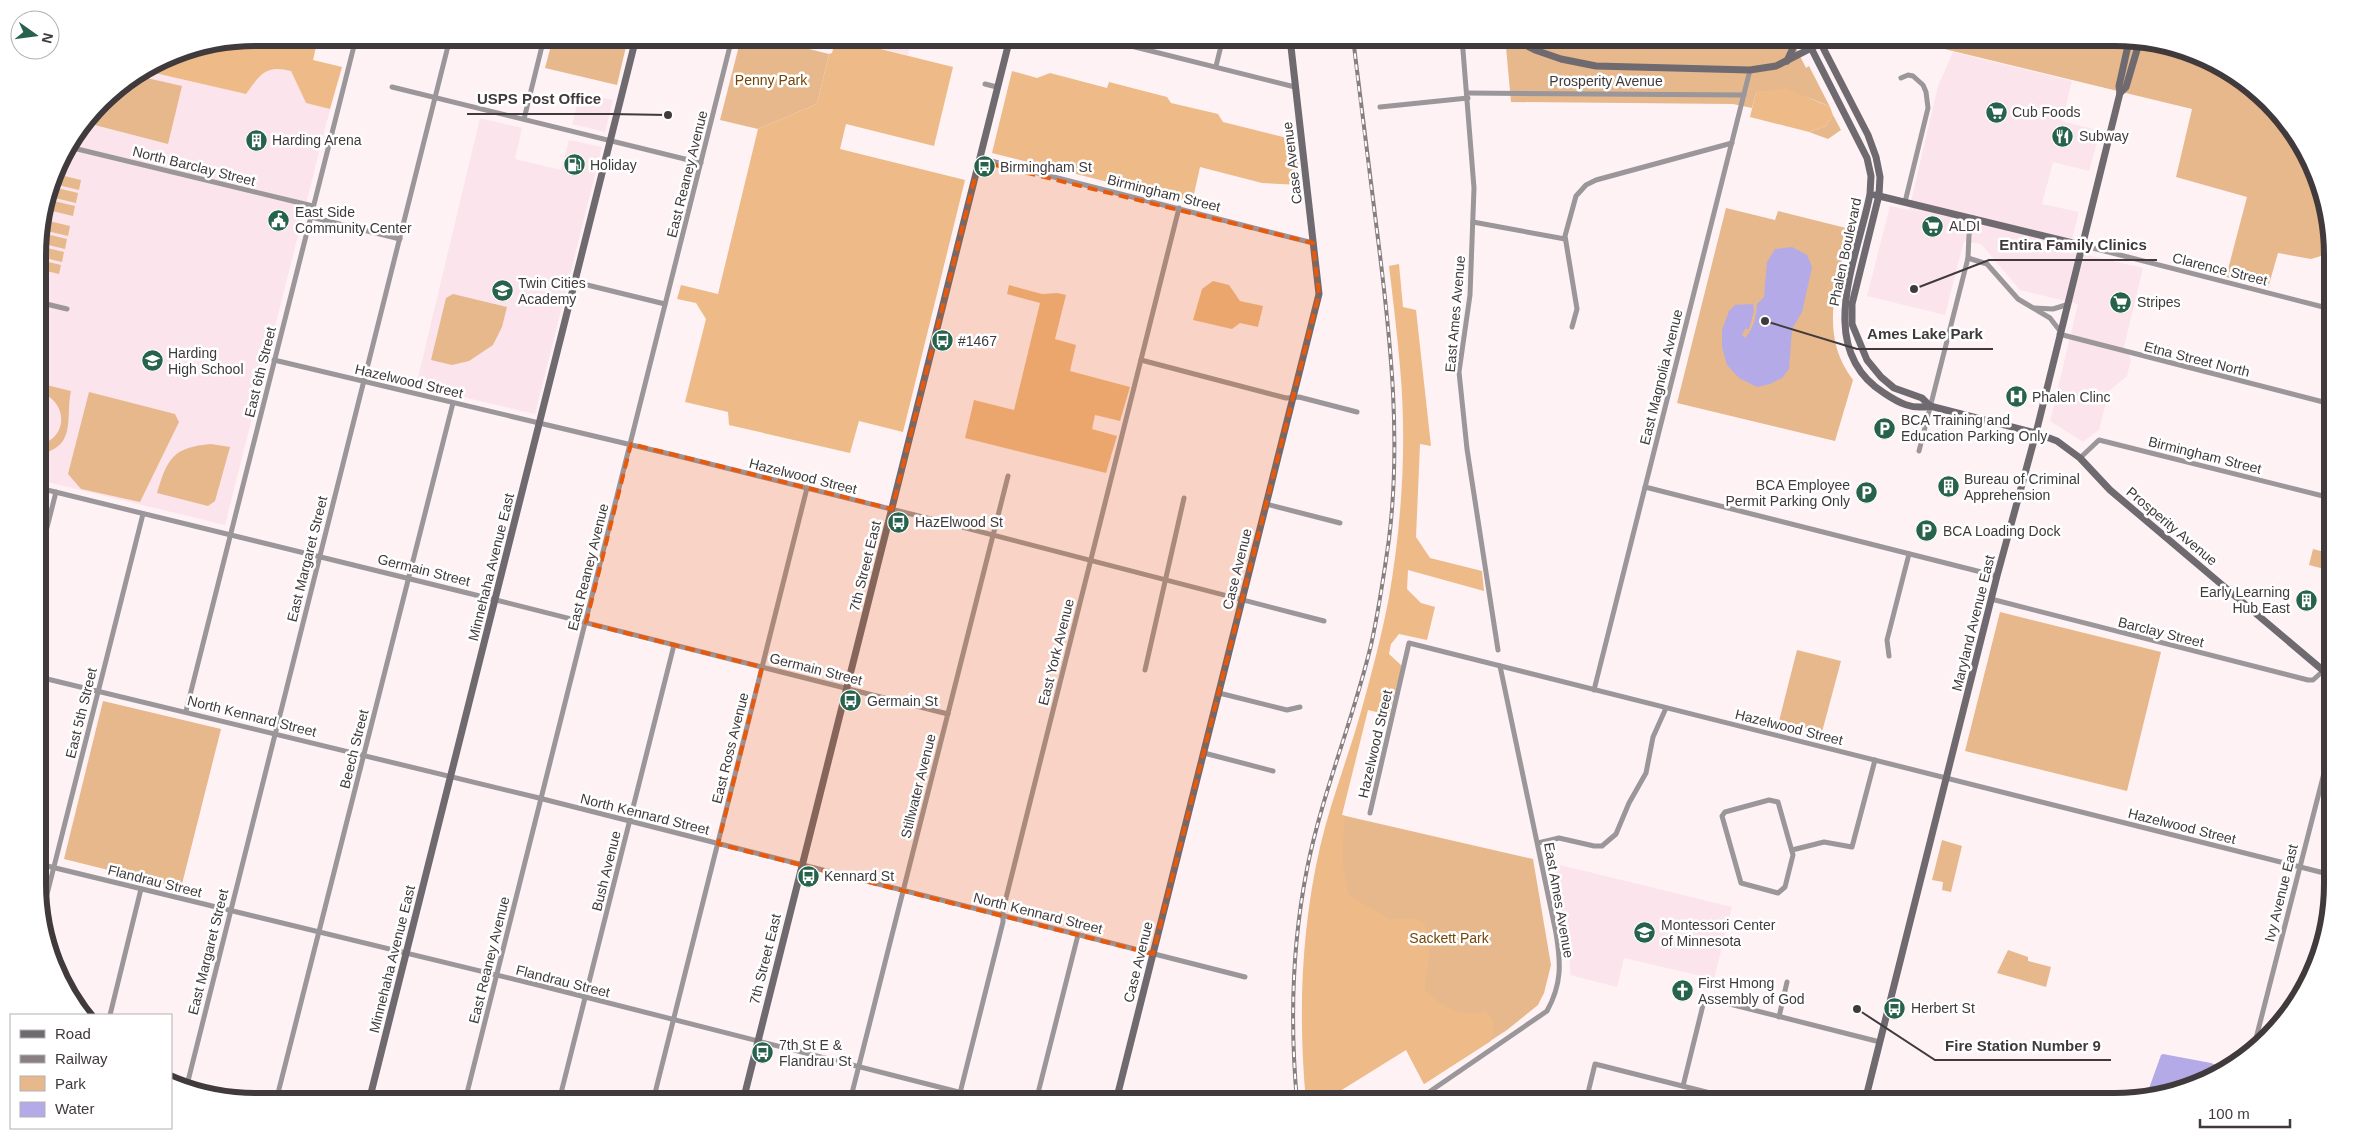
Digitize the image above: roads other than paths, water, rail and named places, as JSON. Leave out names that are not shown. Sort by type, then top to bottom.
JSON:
[{"type":"main road","name":"Minnehaha Avenue East","points":[[370,1093],[634,46]]},
{"type":"main road","name":"7th Street East","points":[[745,1093],[1008,46]]},
{"type":"main road","name":"Case Avenue","points":[[1118,1093],[1319,294],[1291,46]]},
{"type":"main road","points":[[1527,46],[1561,60],[1596,66],[1750,70],[1776,66],[1812,48]]},
{"type":"main road","points":[[1787,61],[1794,46]]},
{"type":"main road","name":"Phalen Boulevard","points":[[1822,46],[1870,142],[1880,177],[1879,195],[1852,304],[1852,324],[1867,360],[1881,377],[1894,388],[1922,398],[1930,406]]},
{"type":"main road","name":"Maryland Avenue East","points":[[1867,1093],[1991,599],[2036,433],[2059,332],[2120,93],[2119,86],[2128,47]]},
{"type":"main road","name":"Phalen Boulevard","points":[[1812,48],[1867,158],[1871,176],[1870,194],[1844,302],[1844,323],[1848,346],[1857,365],[1878,389],[1901,403],[1917,408],[1930,406],[2036,433],[2057,441],[2080,458]]},
{"type":"main road","name":"Maryland Avenue East","points":[[2120,93],[2126,87],[2138,48]]},
{"type":"main road","name":"Clarence Street","points":[[1870,194],[2081,245]]},
{"type":"main road","name":"Prosperity Avenue","points":[[2080,458],[2110,490],[2322,671]]},
{"type":"street","name":"East 6th Street","points":[[186,711],[354,46]]},
{"type":"street","name":"East Margaret Street","points":[[188,1082],[448,46]]},
{"type":"street","points":[[524,119],[542,46]]},
{"type":"street","name":"East Reaney Avenue","points":[[467,1093],[730,46]]},
{"type":"street","points":[[1139,46],[1295,87]]},
{"type":"street","points":[[1216,66],[1221,46]]},
{"type":"street","name":"East Ames Avenue","points":[[1463,46],[1474,188],[1470,295],[1459,372],[1468,448],[1498,650]]},
{"type":"street","name":"East Magnolia Avenue","points":[[1594,690],[1750,70]]},
{"type":"street","points":[[1901,78],[1908,75],[1918,80],[1926,92],[1928,100],[1928,108],[1905,202]]},
{"type":"street","points":[[985,84],[998,87]]},
{"type":"street","points":[[392,87],[701,163]]},
{"type":"street","name":"Prosperity Avenue","points":[[1380,107],[1467,95],[1744,95]]},
{"type":"street","points":[[1572,327],[1577,309],[1565,239],[1574,200],[1586,185],[1596,180],[1732,144]]},
{"type":"street","name":"North Barclay Street","points":[[76,149],[314,206]]},
{"type":"street","name":"Birmingham Street","points":[[979,161],[987,160],[1313,242]]},
{"type":"street","name":"East York Avenue","points":[[960,1093],[1179,208]]},
{"type":"street","points":[[311,217],[400,238]]},
{"type":"street","points":[[1918,451],[1968,258],[1969,235],[1974,218]]},
{"type":"street","points":[[1473,222],[1565,239]]},
{"type":"street","name":"Clarence Street","points":[[2081,245],[2324,307]]},
{"type":"street","points":[[1968,258],[1986,264],[2018,299],[2052,320],[2059,332]]},
{"type":"street","points":[[575,282],[665,304]]},
{"type":"street","points":[[46,304],[67,309]]},
{"type":"street","points":[[2034,308],[2053,309],[2066,305]]},
{"type":"street","name":"Etna Street North","points":[[2059,332],[2324,402]]},
{"type":"street","name":"Hazelwood Street","points":[[274,360],[631,444],[892,509],[1166,582],[1324,621]]},
{"type":"street","points":[[1141,360],[1357,412]]},
{"type":"street","name":"Beech Street","points":[[278,1093],[453,403]]},
{"type":"street","name":"Birmingham Street","points":[[2080,458],[2099,440],[2324,496]]},
{"type":"street","name":"Stillwater Avenue","points":[[852,1093],[1008,476]]},
{"type":"street","points":[[1645,487],[1997,576]]},
{"type":"street","name":"East Ross Avenue","points":[[655,1093],[807,488]]},
{"type":"street","name":"Germain Street","points":[[46,490],[409,578],[948,714]]},
{"type":"street","points":[[46,531],[56,492]]},
{"type":"street","points":[[1145,670],[1184,498]]},
{"type":"street","points":[[1266,504],[1340,523]]},
{"type":"street","name":"East 5th Street","points":[[47,895],[143,514]]},
{"type":"street","points":[[1889,656],[1888,640],[1909,554]]},
{"type":"street","name":"Barclay Street","points":[[1991,599],[2308,680],[2313,680],[2322,671]]},
{"type":"street","name":"Hazelwood Street","points":[[1370,813],[1409,643],[2324,873]]},
{"type":"street","name":"Bush Avenue","points":[[561,1093],[674,645]]},
{"type":"street","name":"East Ames Avenue","points":[[1428,1093],[1547,1011],[1554,998],[1560,961],[1538,843],[1500,666]]},
{"type":"street","name":"North Kennard Street","points":[[46,679],[451,776],[1245,977]]},
{"type":"street","points":[[1219,693],[1287,710],[1295,710],[1300,707]]},
{"type":"street","points":[[1538,843],[1559,838],[1602,846],[1616,834],[1629,804],[1646,773],[1654,737],[1666,708]]},
{"type":"street","points":[[1204,753],[1273,771]]},
{"type":"street","points":[[1792,850],[1824,842],[1852,847],[1875,760]]},
{"type":"street","name":"Ivy Avenue East","points":[[2259,1034],[2299,866],[2324,772]]},
{"type":"street","points":[[1769,800],[1775,800],[1778,804],[1792,850],[1792,860],[1785,887],[1781,892],[1744,884],[1739,880],[1723,814],[1769,800]]},
{"type":"street","name":"Flandrau Street","points":[[46,866],[406,955],[497,975],[960,1093]]},
{"type":"street","points":[[110,1014],[141,890]]},
{"type":"street","points":[[1038,1093],[1078,935]]},
{"type":"street","points":[[1778,1017],[1787,982]]},
{"type":"street","points":[[1683,1086],[1703,1005],[1707,1000],[1714,1000],[1880,1042]]},
{"type":"street","points":[[1588,1093],[1595,1064],[1711,1093]]},
{"type":"water","points":[[1792,247],[1807,255],[1812,267],[1802,312],[1792,329],[1789,369],[1782,378],[1770,384],[1757,387],[1739,378],[1727,365],[1722,347],[1722,330],[1729,311],[1735,305],[1753,304],[1754,311],[1749,329],[1745,329],[1742,335],[1745,338],[1754,322],[1757,304],[1764,297],[1767,262],[1775,249]]},
{"type":"water","points":[[2161,1055],[2211,1063],[2217,1066],[2182,1082],[2148,1090]]},
{"type":"railway","points":[[1296,1093],[1293,1014],[1295,956],[1302,898],[1313,841],[1356,701],[1371,645],[1383,579],[1393,502],[1394,429],[1391,356],[1354,46]]},
{"type":"place","name":"Cub Foods","points":[[1996,112]]},
{"type":"place","name":"USPS Post Office","points":[[668,115]]},
{"type":"place","name":"Subway","points":[[2063,136]]},
{"type":"place","name":"Harding Arena","points":[[256,140]]},
{"type":"place","name":"Holiday","points":[[574,165]]},
{"type":"place","name":"Birmingham St","points":[[984,167]]},
{"type":"place","name":"East Side Community Center","points":[[279,220]]},
{"type":"place","name":"ALDI","points":[[1933,226]]},
{"type":"place","name":"Entira Family Clinics","points":[[1914,289]]},
{"type":"place","name":"Twin Cities Academy","points":[[502,291]]},
{"type":"place","name":"Stripes","points":[[2121,302]]},
{"type":"place","name":"Ames Lake Park","points":[[1765,321]]},
{"type":"place","name":"#1467","points":[[942,341]]},
{"type":"place","name":"Harding High School","points":[[152,361]]},
{"type":"place","name":"Phalen Clinc","points":[[2016,397]]},
{"type":"place","name":"BCA Training and Education Parking Only","points":[[1885,428]]},
{"type":"place","name":"Bureau of Criminal Apprehension","points":[[1948,487]]},
{"type":"place","name":"BCA Employee Permit Parking Only","points":[[1866,493]]},
{"type":"place","name":"HazElwood St","points":[[899,522]]},
{"type":"place","name":"BCA Loading Dock","points":[[1927,531]]},
{"type":"place","name":"Early Learning Hub East","points":[[2306,600]]},
{"type":"place","name":"Germain St","points":[[851,701]]},
{"type":"place","name":"Kennard St","points":[[808,876]]},
{"type":"place","name":"Montessori Center of Minnesota","points":[[1645,933]]},
{"type":"place","name":"First Hmong Assembly of God","points":[[1682,991]]},
{"type":"place","name":"Herbert St","points":[[1895,1008]]},
{"type":"place","name":"Fire Station Number 9","points":[[1857,1009]]},
{"type":"place","name":"7th St E & Flandrau St","points":[[763,1053]]},
{"type":"park label","name":"Penny Park","points":[[771,80]]},
{"type":"park label","name":"Sackett Park","points":[[1449,938]]}]
